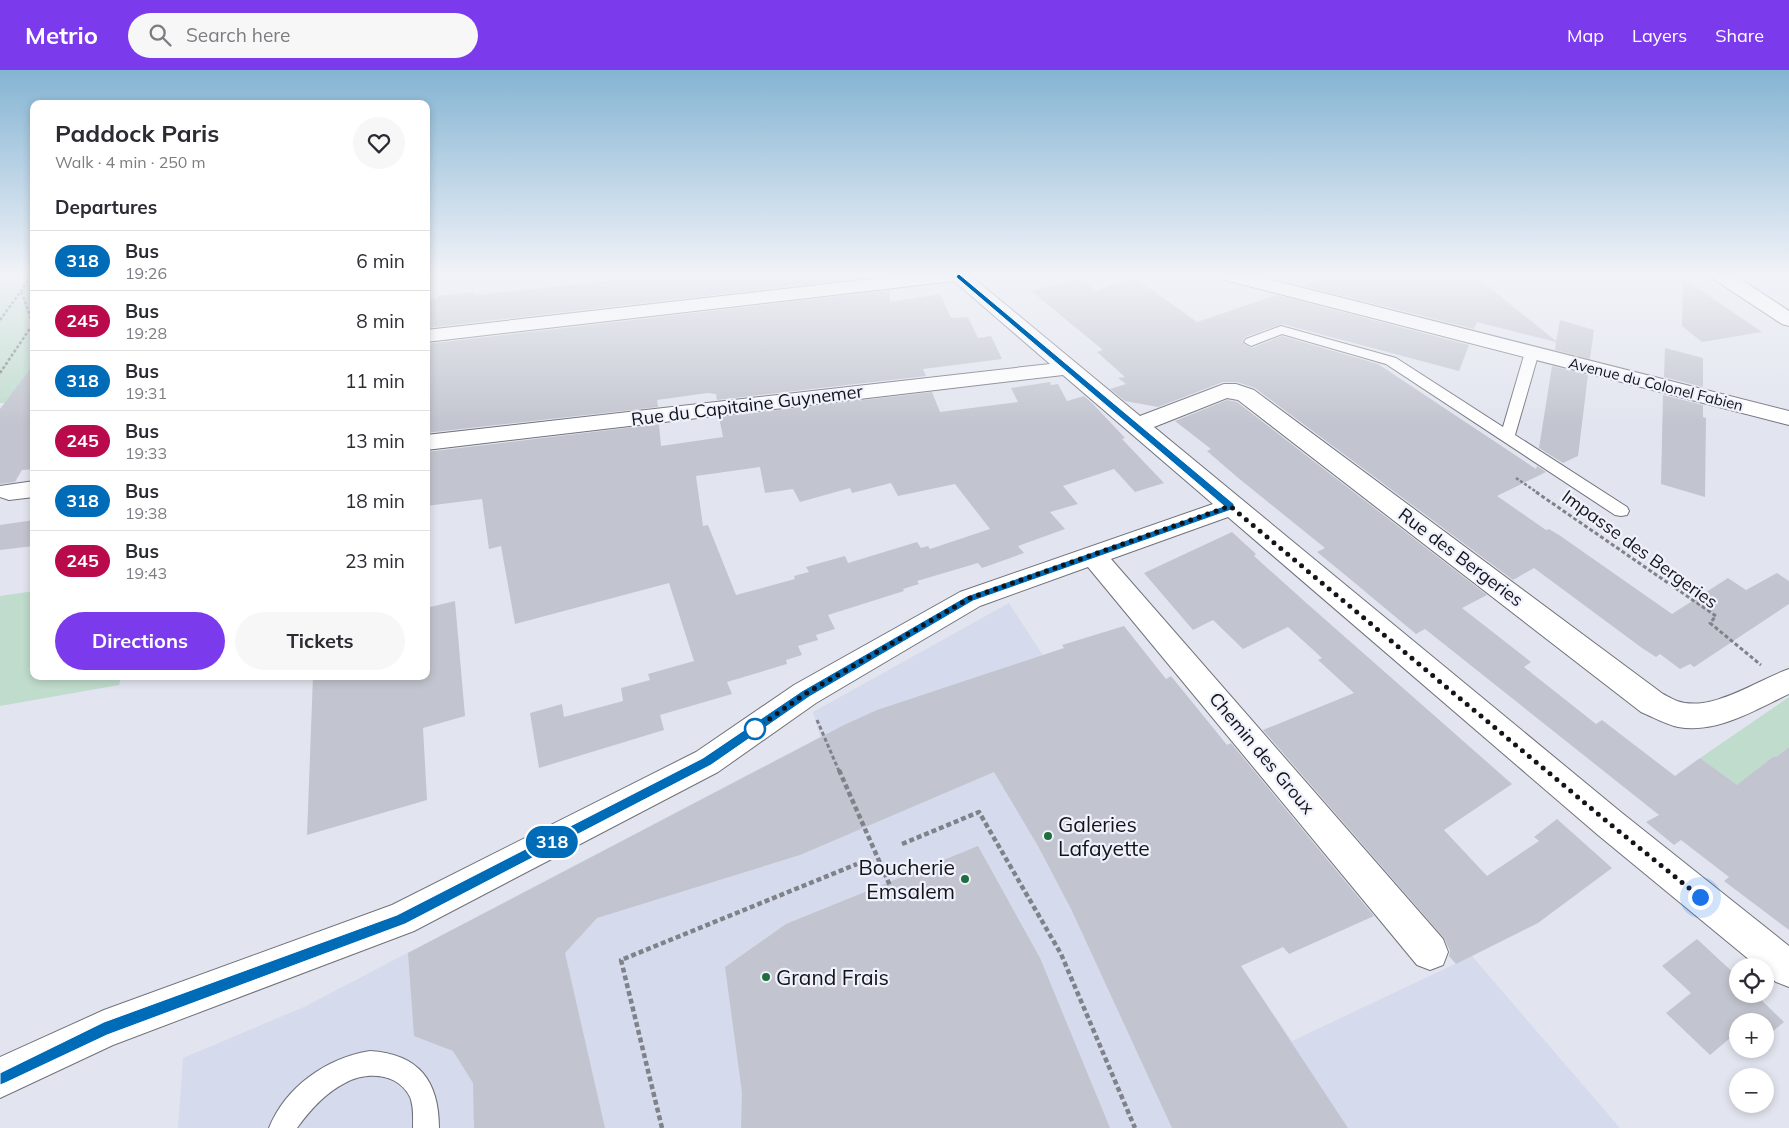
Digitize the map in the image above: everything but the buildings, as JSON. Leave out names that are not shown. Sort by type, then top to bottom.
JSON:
[{"type":"street","points":[[430,336],[519,325]]},
{"type":"street","points":[[1017,325],[1610,824],[1789,969]]},
{"type":"street","name":"Avenue du Colonel Fabien","points":[[1427,325],[1789,418]]},
{"type":"street","name":"Rue du Capitaine Guynemer","points":[[430,443],[1068,368]]},
{"type":"street","name":"Rue des Bergeries","points":[[1136,426],[1212,395],[1224,392],[1236,392],[1246,395],[1652,702],[1675,714],[1698,716],[1723,711],[1786,682]]},
{"type":"street","points":[[9,492],[30,489]]},
{"type":"street","points":[[0,1078],[104,1029],[401,920],[707,762],[805,694],[970,598],[1230,506]]},
{"type":"street","name":"Chemin des Groux","points":[[1093,555],[1430,952]]},
{"type":"lane","points":[[1251,342],[1281,330],[1391,361],[1622,511]]},
{"type":"lane","points":[[1507,437],[1532,352]]},
{"type":"lane","points":[[282,1128],[293,1111],[312,1090],[338,1073],[364,1064],[389,1065],[409,1074],[423,1091],[428,1115],[426,1128]]},
{"type":"path","points":[[0,373],[30,327]]},
{"type":"path","name":"Impasse des Bergeries","points":[[1516,478],[1716,616],[1710,623],[1786,682]]},
{"type":"path","points":[[805,694],[895,897]]},
{"type":"path","points":[[902,844],[980,812],[1061,954],[1135,1128]]},
{"type":"path","points":[[662,1128],[621,960],[857,864]]},
{"type":"shaded area","points":[[1009,603],[1186,876],[1241,966],[1292,1041],[1472,956],[1620,1128],[178,1128],[183,1058],[304,1007],[820,737],[813,712]]},
{"type":"green space","points":[[0,325],[30,325],[30,370],[5,403],[0,403]]},
{"type":"green space","points":[[30,592],[30,680],[120,680],[119,685],[0,706],[0,596]]},
{"type":"green space","points":[[1789,697],[1789,747],[1756,770],[1789,795],[1763,806],[1700,758]]},
{"type":"bus line","name":"318","points":[[0,1078],[104,1029],[401,920],[707,762],[805,694],[970,598],[1230,506],[1017,325]]},
{"type":"place","name":"Galeries Lafayette","points":[[1048,836]]},
{"type":"place","name":"Boucherie Emsalem","points":[[965,879]]},
{"type":"place","name":"Grand Frais","points":[[766,977]]},
{"type":"route","points":[[755,729],[805,694],[970,598],[1230,506],[1700,897]]}]
